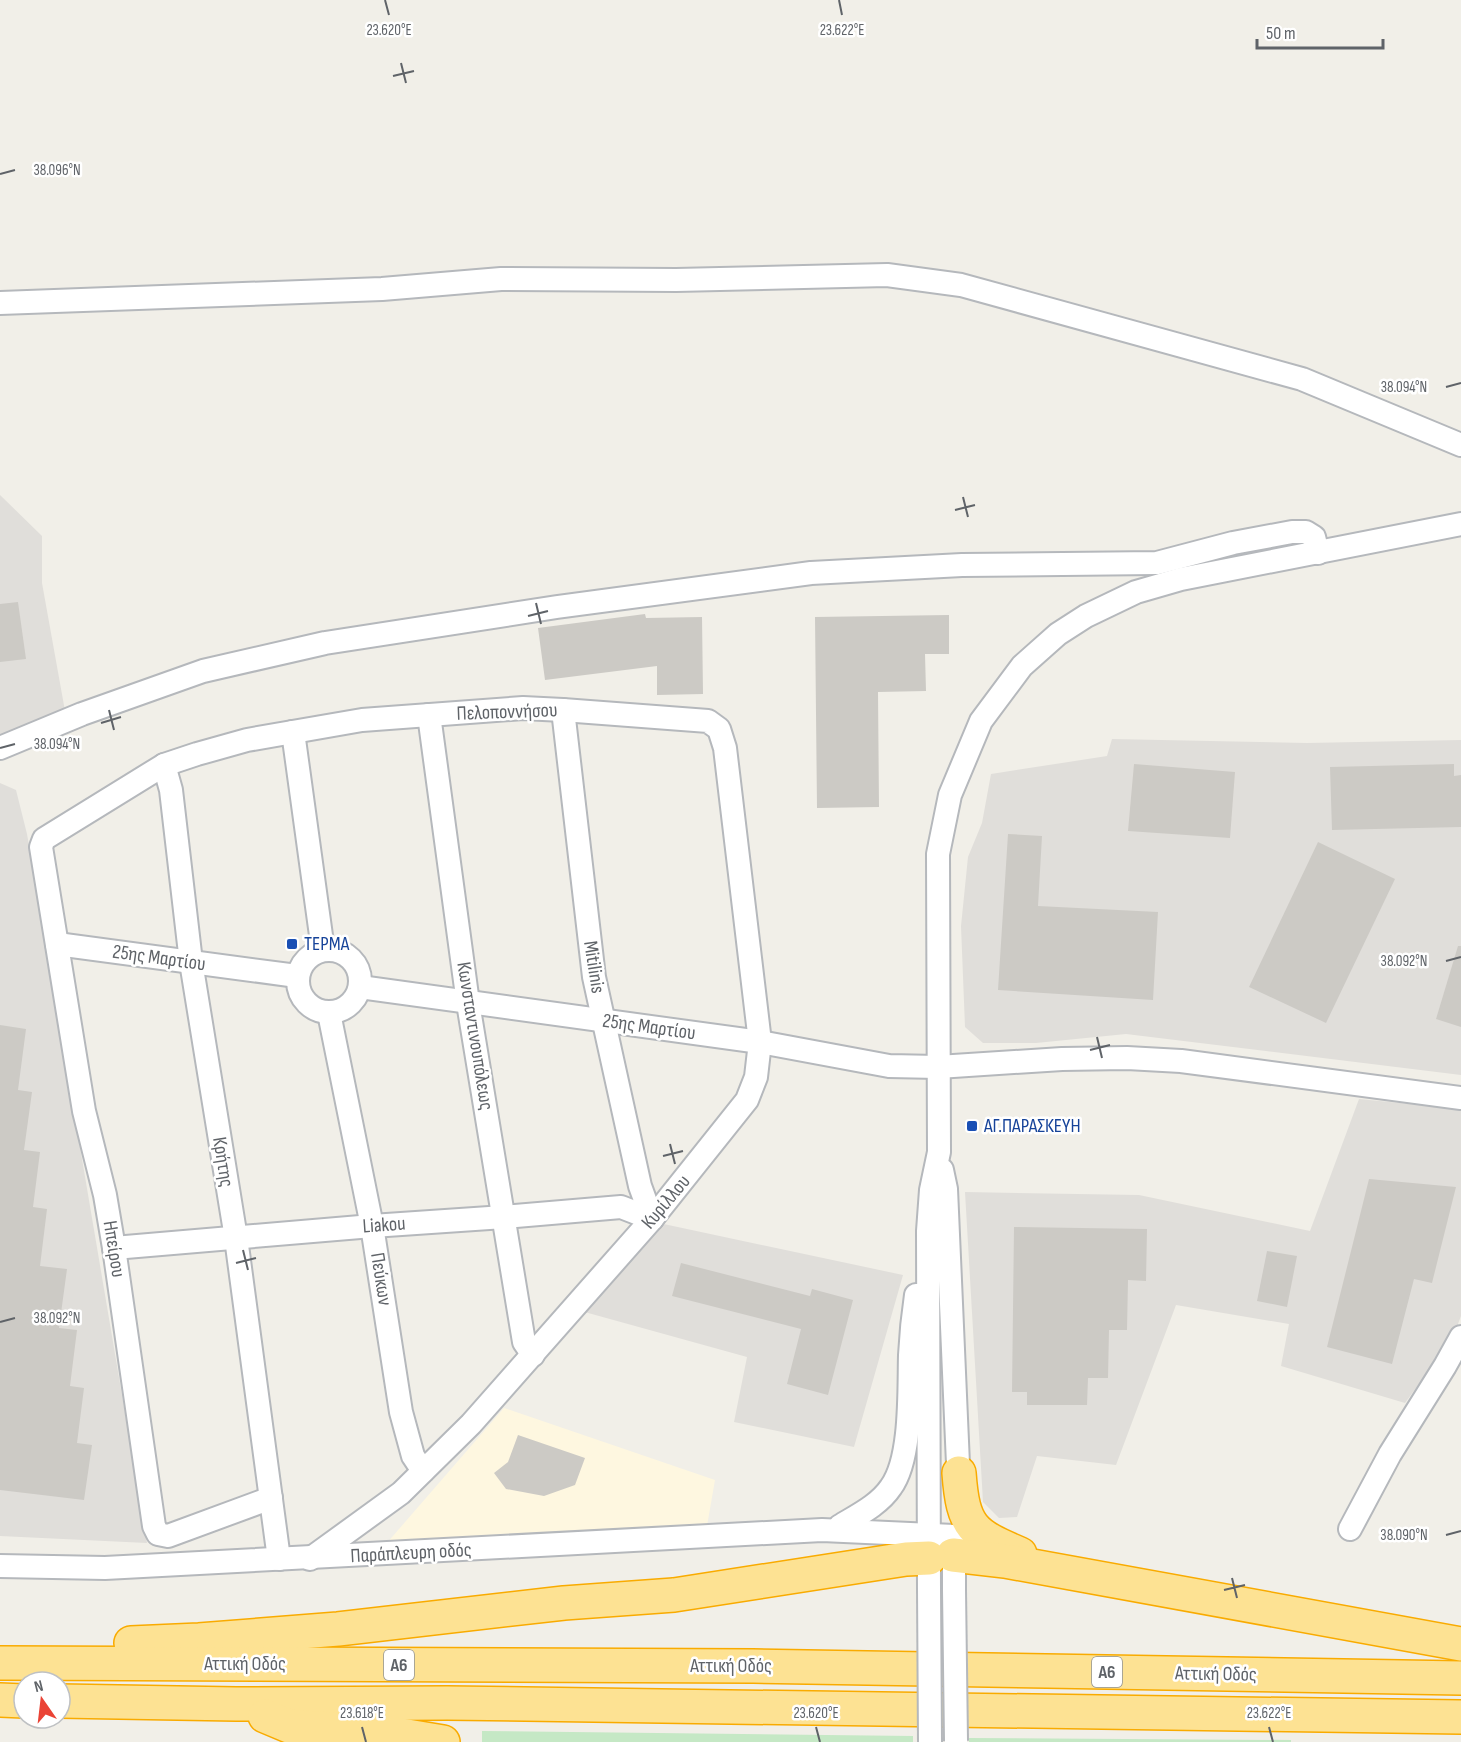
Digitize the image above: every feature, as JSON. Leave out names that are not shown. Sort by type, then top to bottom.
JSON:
[{"type":"highway","points":[[959,1473],[964,1510],[968,1521],[976,1531],[990,1542],[1064,1572]]},
{"type":"highway","points":[[46,1664],[111,1644],[199,1640],[338,1629],[553,1604],[674,1595],[882,1563],[935,1543],[983,1557],[1461,1644]]},
{"type":"highway","name":"Αττική Οδός","points":[[0,1663],[741,1666],[1461,1678]]},
{"type":"highway","name":"Αττική Οδός","points":[[72,1701],[236,1704],[447,1703],[1461,1717]]},
{"type":"highway","points":[[236,1704],[289,1726],[389,1733],[443,1742]]},
{"type":"street","points":[[0,303],[382,289],[501,279],[676,280],[887,275],[961,285],[1302,379],[1461,445]]},
{"type":"street","points":[[956,1741],[954,1590],[935,1543],[959,1473],[946,1189],[939,1152],[938,854],[950,795],[981,721],[1022,666],[1058,634],[1086,616],[1136,592],[1181,579],[1461,524]]},
{"type":"street","points":[[0,748],[82,714],[203,671],[325,643],[557,607],[811,573],[962,565],[1157,563],[1233,543],[1292,532],[1306,532],[1314,537],[1318,553]]},
{"type":"street","name":"Πελοποννήσου","points":[[41,847],[44,838],[164,765],[197,753],[247,740],[362,720],[523,708],[708,722],[719,729]]},
{"type":"street","name":"Mitilinis","points":[[563,710],[594,977],[640,1186],[651,1219]]},
{"type":"street","name":"Κωνσταντινουπόλεως","points":[[429,714],[468,1003],[524,1342],[533,1354]]},
{"type":"street","name":"Κυρίλλου","points":[[310,1559],[401,1493],[478,1417],[651,1219],[747,1100],[756,1077],[760,1042],[724,748],[719,729]]},
{"type":"street","points":[[293,732],[322,950]]},
{"type":"street","name":"Κρήτης","points":[[164,765],[171,790],[191,962],[236,1238],[279,1559]]},
{"type":"street","name":"Ηπείρου","points":[[41,847],[84,1111],[105,1195],[114,1248],[154,1526],[158,1534],[168,1536],[271,1498]]},
{"type":"street","name":"25ης Μαρτίου","points":[[57,944],[297,976]]},
{"type":"street","points":[[322,950],[338,951],[351,959],[359,972],[360,987],[354,1000],[344,1010],[329,1013],[316,1011],[304,1002],[298,990],[297,976],[302,964],[311,955],[322,950]]},
{"type":"street","name":"25ης Μαρτίου","points":[[360,987],[760,1042],[889,1066],[938,1067],[1062,1059],[1127,1058],[1181,1061],[1461,1098]]},
{"type":"street","name":"Πεύκων","points":[[329,1013],[372,1226],[401,1412],[413,1456],[423,1471]]},
{"type":"street","points":[[831,1528],[868,1509],[891,1487],[901,1469],[906,1447],[915,1299],[928,1231],[939,1152]]},
{"type":"street","name":"Liakou","points":[[114,1248],[621,1207],[651,1219]]},
{"type":"street","points":[[928,1231],[935,1543],[930,1742]]},
{"type":"street","points":[[1350,1529],[1390,1454],[1461,1336]]},
{"type":"street","name":"Παράπλευρη οδός","points":[[0,1566],[105,1568],[310,1559],[831,1528],[870,1520],[935,1543]]},
{"type":"street","name":"Παράπλευρη οδός","points":[[831,1528],[935,1543]]},
{"type":"shaded area","points":[[0,495],[42,536],[42,583],[65,711],[0,739]]},
{"type":"shaded area","points":[[1112,739],[1307,743],[1461,740],[1461,1075],[1126,1034],[1036,1043],[983,1043],[965,1027],[961,926],[968,857],[982,823],[991,774],[1107,756]]},
{"type":"shaded area","points":[[0,783],[16,790],[27,834],[147,1543],[0,1536]]},
{"type":"shaded area","points":[[1359,1099],[1461,1109],[1461,1316],[1453,1337],[1405,1403],[1281,1366],[1289,1324],[1176,1305],[1116,1465],[1037,1456],[1017,1517],[999,1518],[983,1502],[965,1192],[1139,1195],[1310,1231]]},
{"type":"shaded area","points":[[659,1223],[903,1275],[854,1447],[734,1422],[747,1357],[581,1311]]},
{"type":"shaded area","points":[[504,1408],[715,1480],[707,1526],[386,1544]]},
{"type":"green space","points":[[482,1731],[913,1736],[913,1742],[482,1742]]},
{"type":"green space","points":[[969,1738],[1291,1740],[1291,1742],[969,1742]]},
{"type":"building","points":[[18,602],[26,659],[0,662],[0,604]]},
{"type":"building","points":[[645,614],[646,618],[702,617],[703,694],[657,695],[657,666],[545,680],[538,628]]},
{"type":"building","points":[[949,615],[949,654],[925,654],[926,691],[878,692],[879,807],[817,808],[815,617]]},
{"type":"building","points":[[1134,764],[1235,772],[1230,838],[1128,831]]},
{"type":"building","points":[[1454,764],[1454,776],[1461,775],[1461,827],[1332,830],[1330,767]]},
{"type":"building","points":[[1008,834],[1042,836],[1038,906],[1158,912],[1153,1000],[998,990]]},
{"type":"building","points":[[1318,842],[1395,879],[1326,1023],[1249,987]]},
{"type":"building","points":[[1458,946],[1461,946],[1461,1027],[1436,1019]]},
{"type":"building","points":[[0,1025],[26,1029],[18,1090],[32,1092],[24,1150],[40,1152],[33,1207],[47,1209],[40,1266],[67,1269],[59,1328],[77,1330],[70,1386],[84,1388],[77,1443],[92,1445],[84,1500],[0,1490]]},
{"type":"building","points":[[1369,1179],[1456,1187],[1432,1283],[1414,1279],[1392,1364],[1327,1347]]},
{"type":"building","points":[[1014,1227],[1147,1229],[1146,1281],[1128,1280],[1127,1330],[1109,1330],[1108,1378],[1088,1378],[1087,1405],[1027,1405],[1027,1392],[1012,1392]]},
{"type":"building","points":[[1267,1251],[1297,1256],[1287,1307],[1257,1301]]},
{"type":"building","points":[[681,1263],[810,1296],[812,1289],[853,1300],[828,1395],[787,1384],[801,1329],[672,1296]]},
{"type":"building","points":[[518,1435],[585,1458],[575,1485],[544,1496],[506,1489],[494,1473],[508,1462]]},
{"type":"place","name":"ΤΕΡΜΑ","points":[[292,944]]},
{"type":"place","name":"ΑΓ.ΠΑΡΑΣΚΕΥΗ","points":[[972,1126]]}]
